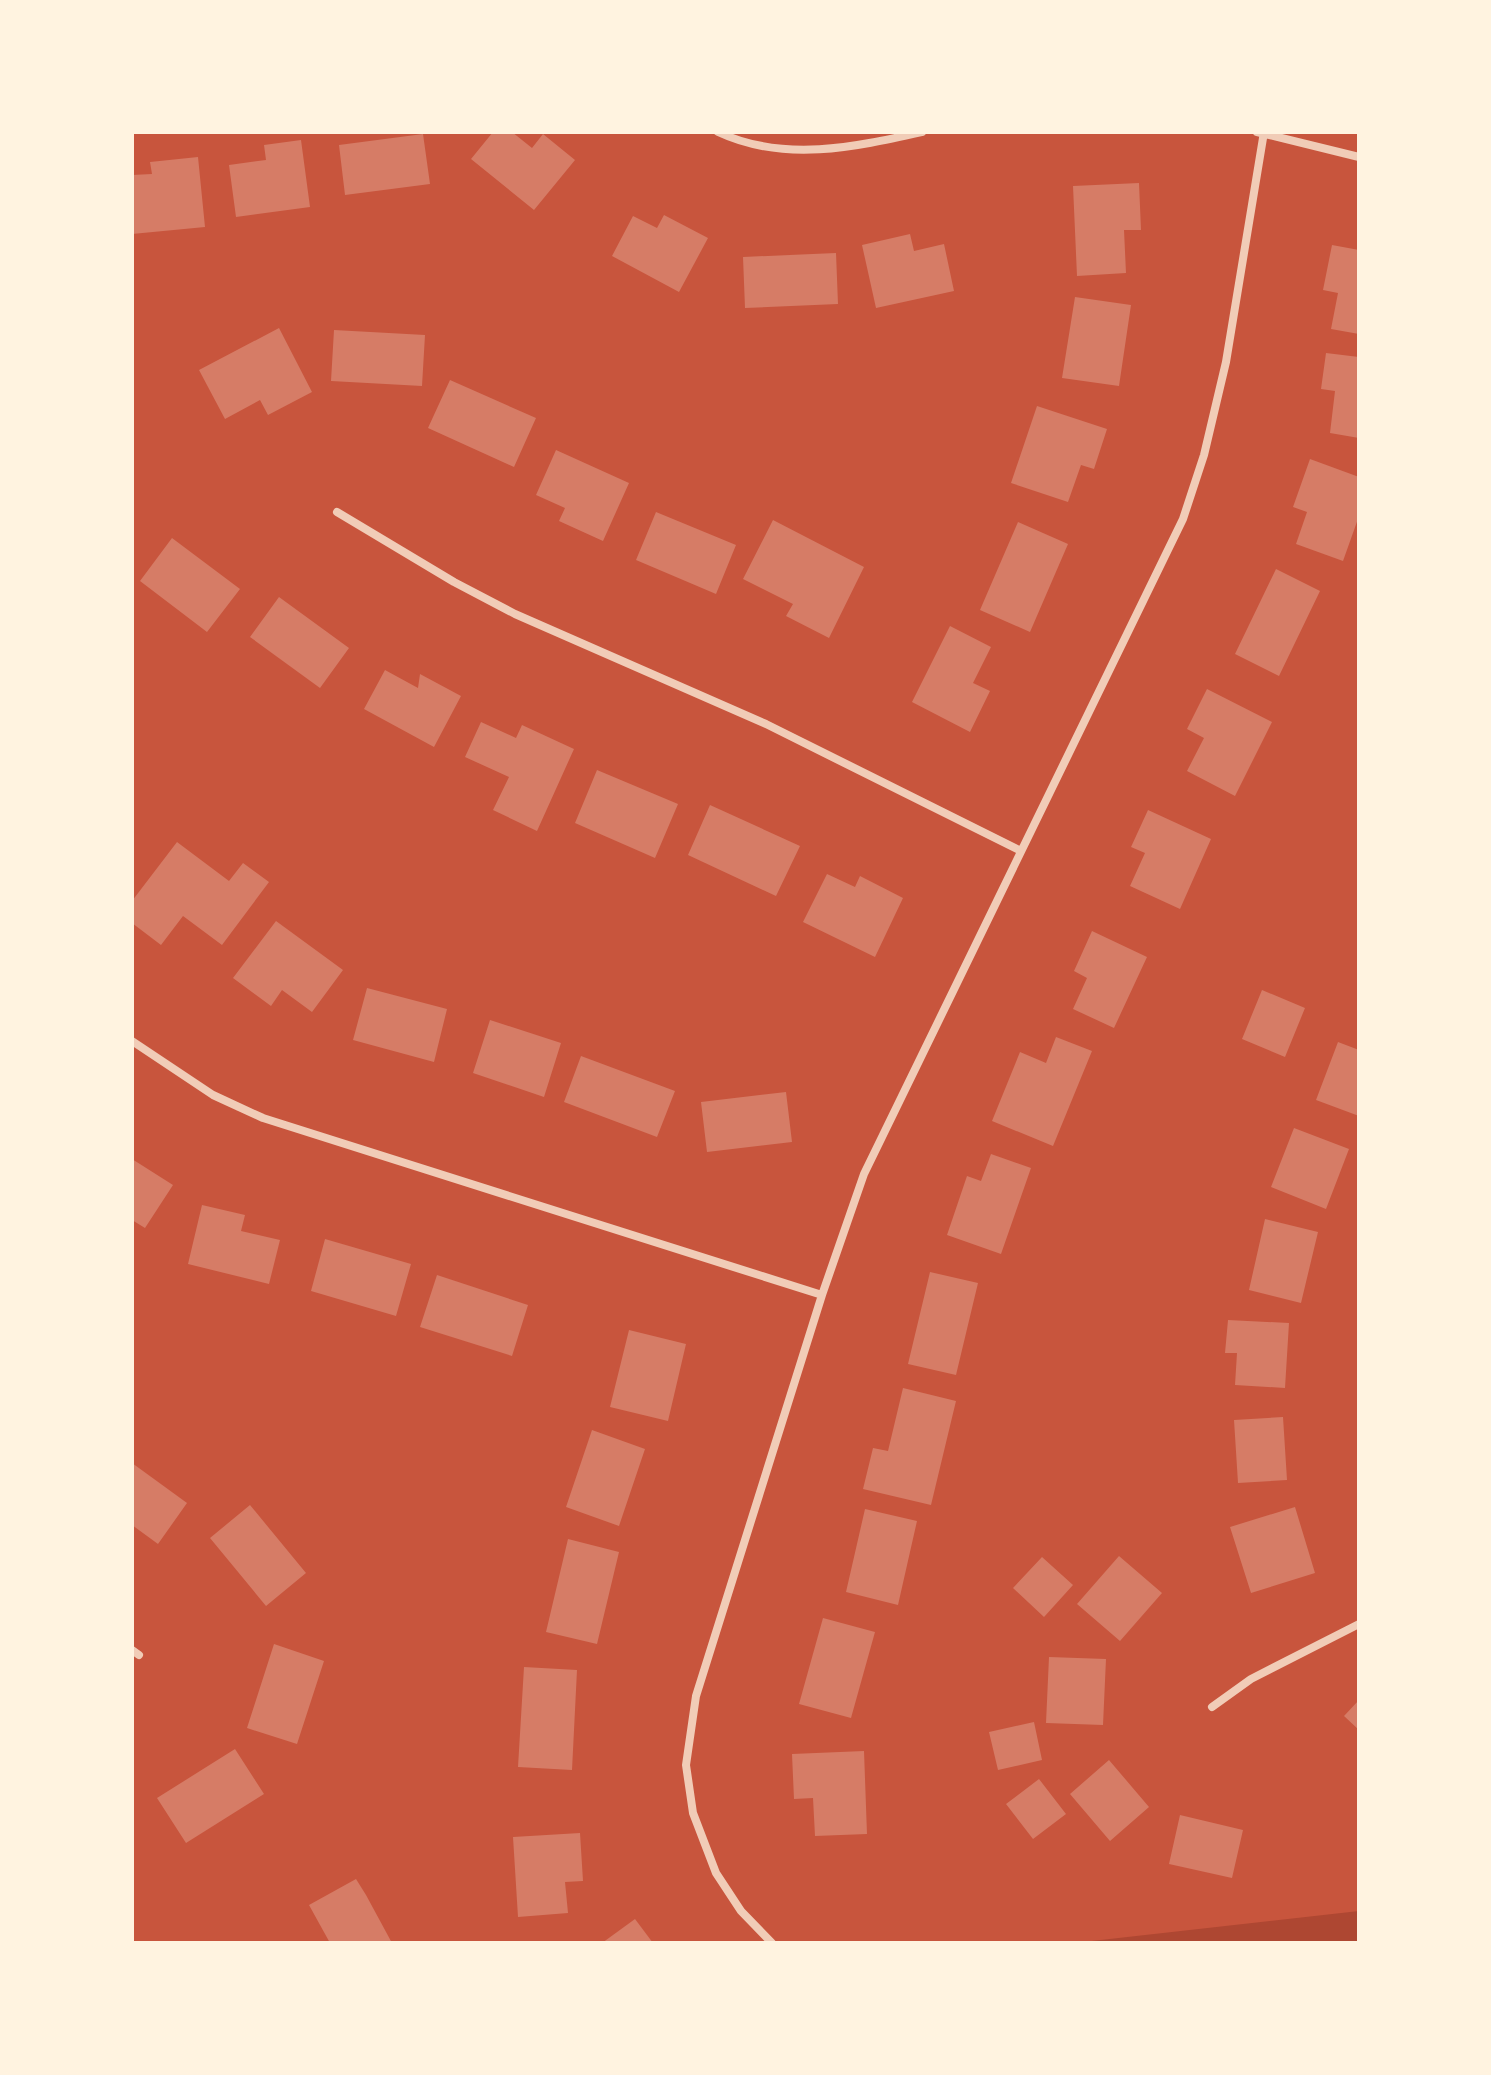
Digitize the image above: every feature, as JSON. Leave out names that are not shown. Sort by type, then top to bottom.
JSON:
[{"type":"street","points":[[718,132],[733,139],[791,150],[850,148],[922,132]]},
{"type":"street","points":[[1257,132],[1359,157]]},
{"type":"street","points":[[772,1943],[741,1911],[716,1873],[693,1813],[686,1765],[696,1696],[822,1295],[864,1174],[1019,850],[1183,519],[1204,455],[1226,362],[1264,132]]},
{"type":"street","points":[[337,512],[454,582],[515,614],[766,724],[1019,850]]},
{"type":"street","points":[[132,1041],[213,1095],[263,1118],[822,1295]]},
{"type":"street","points":[[1212,1707],[1251,1679],[1359,1624]]},
{"type":"shaded area","points":[[1359,1911],[1359,1943],[1074,1943]]},
{"type":"building","points":[[493,132],[512,132],[532,148],[543,134],[575,160],[534,210],[471,159]]},
{"type":"building","points":[[423,134],[430,184],[345,195],[339,145]]},
{"type":"building","points":[[301,140],[310,207],[236,217],[229,165],[266,160],[264,145]]},
{"type":"building","points":[[198,157],[205,227],[132,234],[132,175],[152,174],[150,162]]},
{"type":"building","points":[[1139,183],[1141,230],[1124,230],[1126,273],[1077,276],[1073,186]]},
{"type":"building","points":[[664,215],[708,238],[679,292],[612,256],[633,216],[657,228]]},
{"type":"building","points":[[910,234],[914,251],[944,244],[954,291],[876,308],[862,245]]},
{"type":"building","points":[[1332,245],[1359,250],[1359,334],[1331,329],[1338,293],[1323,290]]},
{"type":"building","points":[[836,253],[838,304],[745,308],[743,257]]},
{"type":"building","points":[[1075,297],[1131,305],[1119,386],[1062,378]]},
{"type":"building","points":[[279,328],[312,392],[268,415],[260,400],[225,419],[199,370]]},
{"type":"building","points":[[334,330],[425,335],[422,386],[331,381]]},
{"type":"building","points":[[1326,353],[1359,357],[1359,438],[1330,433],[1335,391],[1321,389]]},
{"type":"building","points":[[450,380],[536,418],[514,467],[428,428]]},
{"type":"building","points":[[1037,406],[1107,429],[1094,469],[1081,465],[1068,502],[1011,483]]},
{"type":"building","points":[[556,450],[629,483],[603,541],[559,521],[565,508],[536,495]]},
{"type":"building","points":[[1310,459],[1359,477],[1359,516],[1343,561],[1296,544],[1307,512],[1293,507]]},
{"type":"building","points":[[656,512],[736,545],[716,594],[636,560]]},
{"type":"building","points":[[773,520],[864,567],[829,638],[786,616],[793,604],[743,579]]},
{"type":"building","points":[[1018,522],[1068,544],[1030,632],[980,610]]},
{"type":"building","points":[[172,538],[240,589],[207,632],[140,581]]},
{"type":"building","points":[[1276,569],[1320,591],[1279,676],[1235,654]]},
{"type":"building","points":[[279,597],[349,648],[320,688],[250,637]]},
{"type":"building","points":[[950,626],[991,647],[973,683],[990,691],[970,732],[912,702]]},
{"type":"building","points":[[385,670],[418,688],[420,674],[461,696],[434,747],[364,709]]},
{"type":"building","points":[[1207,689],[1272,722],[1235,796],[1187,771],[1204,738],[1187,729]]},
{"type":"building","points":[[481,722],[516,738],[522,725],[574,749],[537,831],[493,810],[509,777],[465,757]]},
{"type":"building","points":[[597,770],[678,804],[655,858],[575,823]]},
{"type":"building","points":[[710,805],[800,846],[776,896],[688,855]]},
{"type":"building","points":[[1148,810],[1211,839],[1180,909],[1130,886],[1145,853],[1131,847]]},
{"type":"building","points":[[177,842],[229,881],[243,863],[269,882],[222,945],[183,916],[161,945],[132,923],[132,901]]},
{"type":"building","points":[[827,874],[855,887],[860,876],[903,898],[875,957],[803,922]]},
{"type":"building","points":[[276,921],[343,970],[312,1012],[282,990],[271,1006],[233,978]]},
{"type":"building","points":[[1092,931],[1147,957],[1114,1028],[1073,1009],[1087,978],[1074,971]]},
{"type":"building","points":[[367,988],[447,1009],[434,1062],[353,1040]]},
{"type":"building","points":[[1262,990],[1305,1008],[1285,1057],[1242,1039]]},
{"type":"building","points":[[490,1020],[561,1043],[544,1097],[473,1073]]},
{"type":"building","points":[[1056,1037],[1092,1051],[1053,1146],[992,1121],[1020,1052],[1046,1063]]},
{"type":"building","points":[[1338,1042],[1359,1050],[1359,1116],[1316,1100]]},
{"type":"building","points":[[581,1056],[675,1091],[657,1137],[564,1102]]},
{"type":"building","points":[[786,1092],[792,1142],[707,1152],[701,1102]]},
{"type":"building","points":[[1294,1128],[1349,1149],[1326,1209],[1271,1187]]},
{"type":"building","points":[[991,1154],[1031,1168],[1001,1254],[947,1235],[967,1176],[981,1181]]},
{"type":"building","points":[[132,1159],[173,1185],[145,1228],[132,1220]]},
{"type":"building","points":[[202,1205],[245,1215],[241,1231],[280,1240],[269,1284],[188,1264]]},
{"type":"building","points":[[1265,1219],[1318,1232],[1301,1303],[1249,1290]]},
{"type":"building","points":[[325,1239],[411,1264],[396,1316],[311,1291]]},
{"type":"building","points":[[930,1272],[978,1283],[956,1375],[908,1364]]},
{"type":"building","points":[[437,1275],[528,1305],[512,1356],[420,1327]]},
{"type":"building","points":[[1228,1320],[1289,1323],[1285,1388],[1235,1385],[1237,1353],[1225,1353]]},
{"type":"building","points":[[629,1330],[686,1344],[668,1421],[610,1407]]},
{"type":"building","points":[[903,1388],[956,1401],[931,1505],[863,1489],[873,1448],[888,1451]]},
{"type":"building","points":[[1283,1417],[1287,1480],[1238,1483],[1234,1420]]},
{"type":"building","points":[[592,1430],[645,1449],[619,1526],[566,1507]]},
{"type":"building","points":[[132,1463],[187,1503],[158,1544],[132,1525]]},
{"type":"building","points":[[250,1505],[306,1573],[266,1606],[210,1538]]},
{"type":"building","points":[[1295,1507],[1315,1573],[1251,1593],[1230,1527]]},
{"type":"building","points":[[865,1509],[917,1521],[898,1605],[846,1592]]},
{"type":"building","points":[[568,1539],[619,1552],[597,1644],[546,1632]]},
{"type":"building","points":[[1119,1556],[1162,1593],[1120,1641],[1077,1604]]},
{"type":"building","points":[[1042,1557],[1073,1585],[1044,1617],[1013,1588]]},
{"type":"building","points":[[823,1618],[875,1632],[851,1718],[799,1704]]},
{"type":"building","points":[[274,1644],[324,1661],[297,1744],[247,1728]]},
{"type":"building","points":[[1049,1657],[1106,1659],[1103,1725],[1046,1723]]},
{"type":"building","points":[[524,1667],[577,1670],[572,1770],[518,1767]]},
{"type":"building","points":[[1359,1700],[1359,1730],[1344,1716]]},
{"type":"building","points":[[1034,1722],[1042,1760],[998,1770],[989,1732]]},
{"type":"building","points":[[235,1749],[264,1794],[186,1843],[157,1798]]},
{"type":"building","points":[[864,1751],[867,1834],[815,1836],[813,1798],[794,1799],[792,1754]]},
{"type":"building","points":[[1109,1760],[1149,1807],[1110,1841],[1070,1794]]},
{"type":"building","points":[[1039,1779],[1066,1814],[1033,1839],[1006,1804]]},
{"type":"building","points":[[1180,1815],[1243,1830],[1232,1878],[1169,1864]]},
{"type":"building","points":[[580,1833],[583,1881],[565,1882],[568,1913],[518,1917],[513,1837]]},
{"type":"building","points":[[356,1879],[392,1943],[330,1943],[309,1905]]},
{"type":"building","points":[[635,1919],[653,1943],[602,1943]]}]
